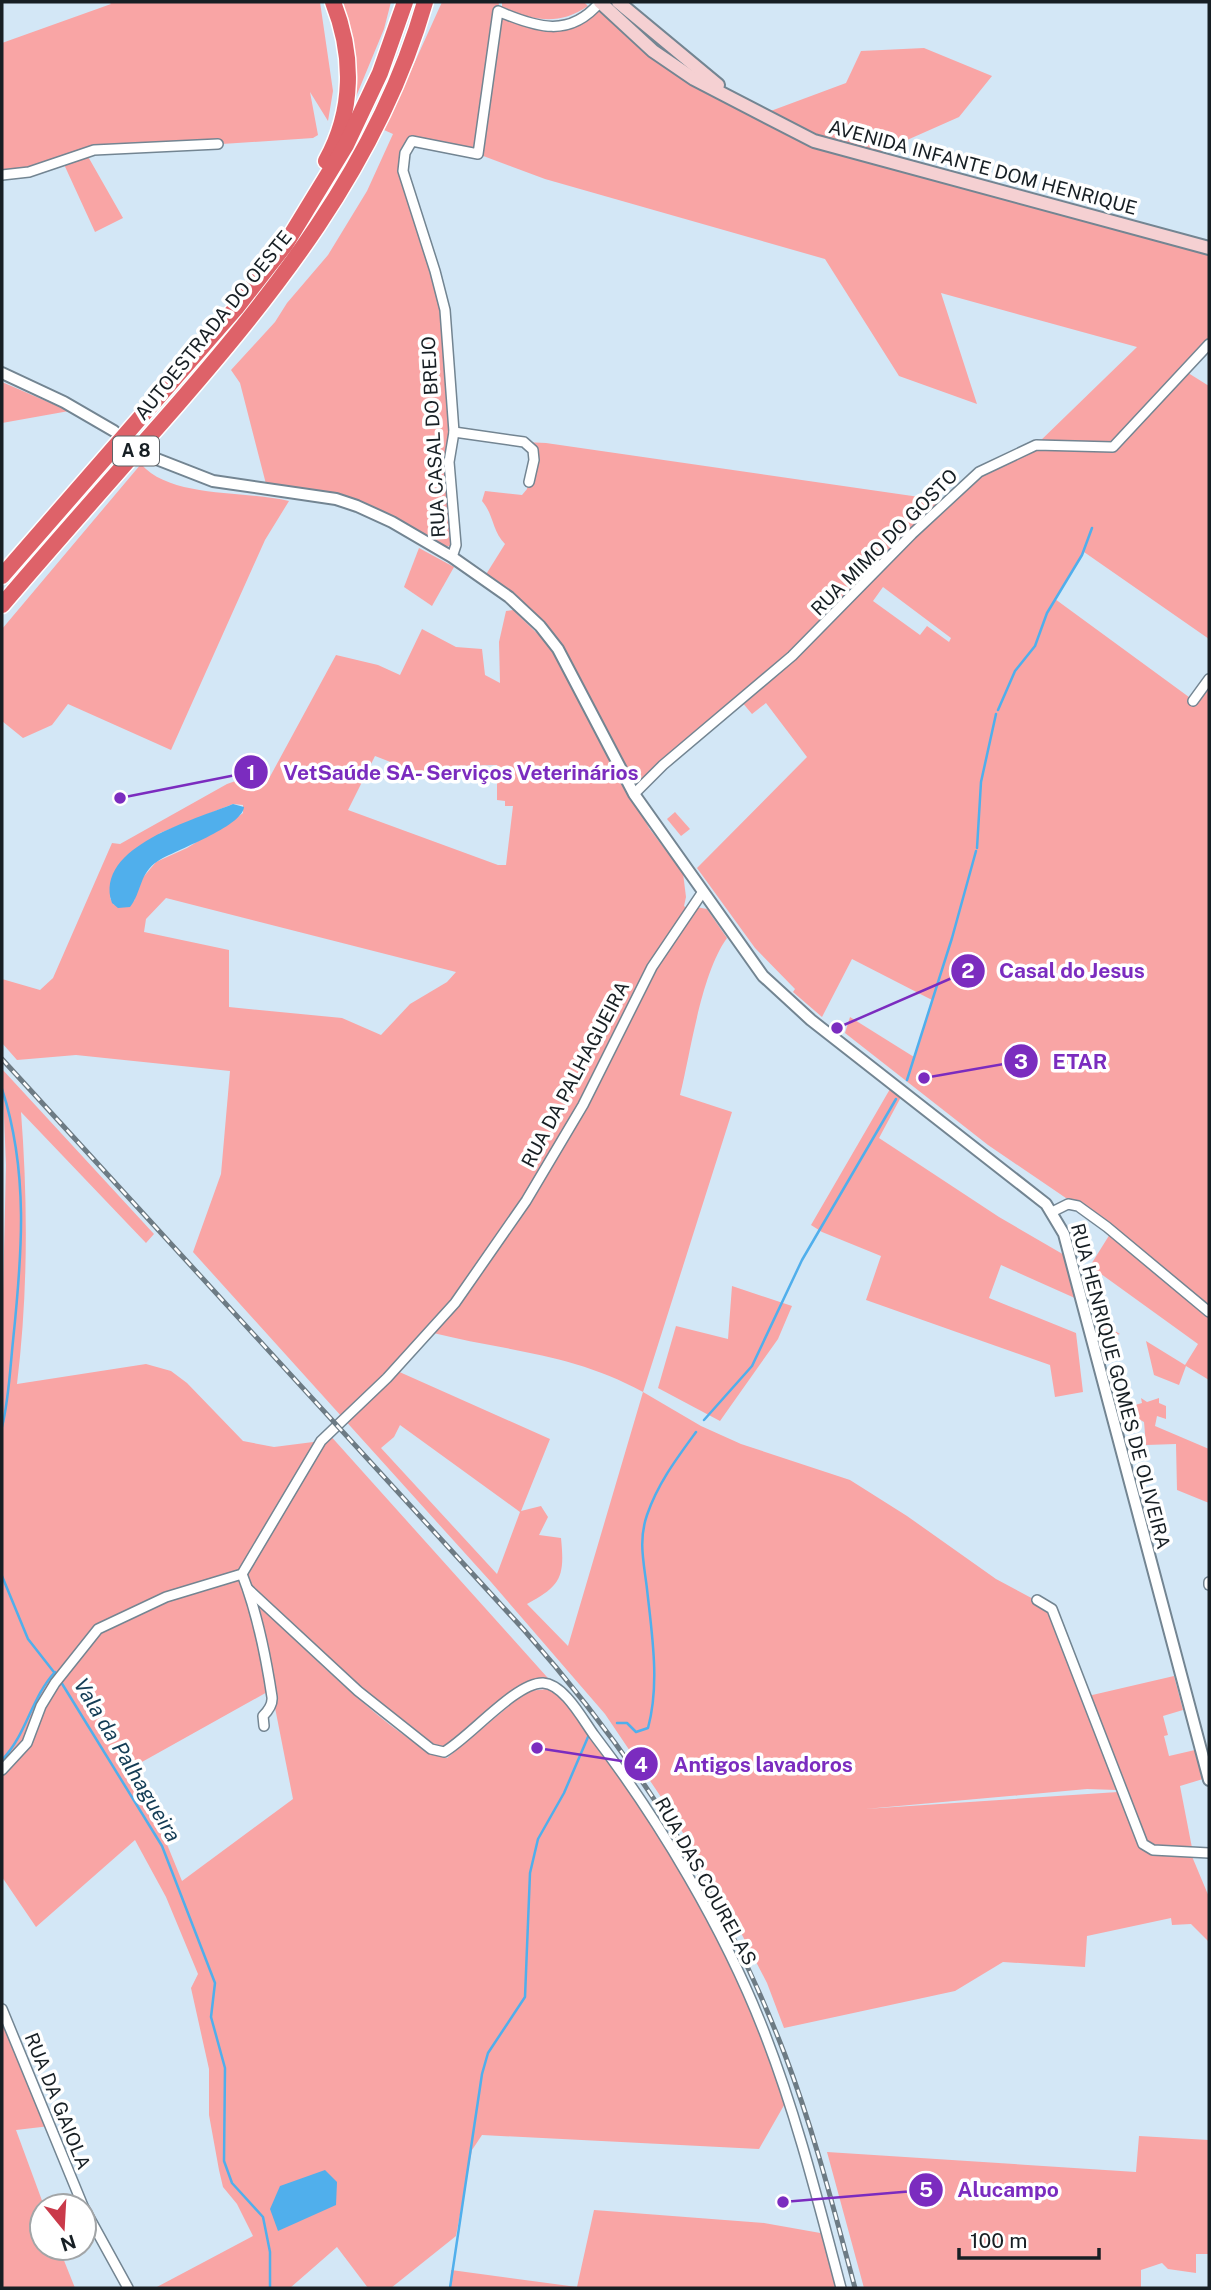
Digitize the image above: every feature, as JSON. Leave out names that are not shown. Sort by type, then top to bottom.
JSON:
[{"type":"highway","points":[[285,245],[293,220],[332,151],[345,116],[349,68],[343,32],[333,2]]},
{"type":"highway","name":"AUTOESTRADA DO OESTE","points":[[2,576],[236,308],[285,245],[346,145],[380,73],[405,2]]},
{"type":"highway","name":"AUTOESTRADA DO OESTE","points":[[2,605],[214,362],[293,264],[337,200],[369,142],[406,59],[425,2]]},
{"type":"main road","name":"AVENIDA INFANTE DOM HENRIQUE","points":[[600,2],[653,51],[694,79],[814,141],[1209,248]]},
{"type":"main road","name":"AVENIDA INFANTE DOM HENRIQUE","points":[[618,2],[678,54],[752,110]]},
{"type":"street","name":"RUA CASAL DO BREJO","points":[[452,557],[456,545],[449,458],[454,432],[444,310],[435,271],[403,171],[405,153],[412,141],[478,154],[498,12],[521,22],[553,27],[576,23],[600,2]]},
{"type":"street","points":[[2,176],[29,172],[94,150],[218,144]]},
{"type":"street","name":"RUA MIMO DO GOSTO","points":[[634,794],[810,640],[912,534],[979,472],[1036,445],[1113,447],[1209,345]]},
{"type":"street","points":[[2,373],[64,402],[114,431]]},
{"type":"street","points":[[454,432],[524,442],[533,450],[534,460],[529,482]]},
{"type":"street","name":"RUA HENRIQUE GOMES DE OLIVEIRA","points":[[154,458],[213,481],[346,502],[392,522],[452,557],[509,597],[548,636],[567,663],[634,794],[763,976],[794,1006],[1022,1183],[1052,1212],[1065,1234],[1205,1748],[1209,1779]]},
{"type":"street","points":[[1193,701],[1209,679]]},
{"type":"street","name":"RUA DA PALHAGUEIRA","points":[[242,1574],[321,1441],[387,1378],[454,1303],[526,1201],[583,1105],[652,967],[702,893]]},
{"type":"street","points":[[1052,1212],[1068,1204],[1078,1206],[1209,1312]]},
{"type":"street","points":[[2,1770],[27,1743],[41,1706],[98,1629],[114,1619],[166,1597],[242,1574],[261,1638],[272,1698],[270,1710],[263,1716],[264,1726]]},
{"type":"street","name":"RUA DAS COURELAS","points":[[248,1589],[358,1691],[430,1749],[444,1752],[460,1743],[516,1694],[533,1685],[543,1683],[555,1686],[569,1702],[635,1791],[734,1964],[784,2087],[841,2288]]},
{"type":"street","points":[[1037,1600],[1052,1609],[1143,1844],[1153,1850],[1209,1853]]},
{"type":"street","name":"RUA DA GAIOLA","points":[[2,2009],[78,2192]]},
{"type":"street","name":"RUA DA GAIOLA","points":[[98,2233],[128,2288]]},
{"type":"shaded area","points":[[109,2],[320,2],[333,91],[328,121],[310,92],[318,135],[313,138],[86,153],[123,218],[95,232],[62,160],[2,175],[2,43],[111,4]]},
{"type":"shaded area","points":[[340,2],[391,2],[384,29],[353,104],[351,39]]},
{"type":"shaded area","points":[[442,2],[499,2],[498,12],[521,22],[576,23],[600,2],[653,51],[768,112],[846,83],[861,51],[924,48],[992,76],[959,117],[871,156],[1209,248],[1209,345],[1185,371],[1209,386],[1209,639],[1084,552],[1055,599],[1193,700],[1209,673],[1209,1380],[1186,1366],[1179,1385],[1154,1375],[1146,1341],[1185,1365],[1198,1344],[1090,1266],[1110,1234],[1107,1226],[988,1145],[845,1033],[850,1017],[914,1057],[932,1000],[852,959],[822,1017],[793,992],[795,989],[755,948],[697,868],[807,757],[766,703],[752,714],[741,701],[637,792],[556,638],[540,620],[485,576],[505,544],[482,501],[485,491],[522,495],[527,489],[534,460],[524,442],[947,501],[979,472],[1036,445],[1137,347],[941,293],[977,404],[899,376],[825,259],[545,179],[478,154],[412,141],[403,171],[436,272],[451,388],[451,546],[441,547],[370,505],[353,499],[266,484],[240,383],[231,370],[275,322],[287,303],[328,255],[367,191],[393,134],[384,130]],"holes":[[[883,587],[951,638],[949,642],[927,626],[920,635],[873,601]]]},
{"type":"shaded area","points":[[502,2],[584,2],[588,6],[567,17],[546,19],[513,12],[502,7]]},
{"type":"shaded area","points":[[2,382],[69,411],[2,423]]},
{"type":"shaded area","points":[[141,464],[154,475],[190,488],[289,501],[265,540],[171,750],[68,704],[52,725],[23,738],[2,721],[2,629]]},
{"type":"shaded area","points":[[419,548],[454,567],[432,606],[404,587]]},
{"type":"shaded area","points":[[513,610],[545,641],[561,663],[649,828],[683,873],[686,897],[684,906],[690,911],[696,907],[707,909],[727,938],[718,953],[704,992],[680,1095],[732,1112],[643,1392],[701,1426],[741,1444],[850,1480],[907,1516],[996,1579],[1052,1609],[1088,1696],[1174,1676],[1183,1710],[1163,1716],[1168,1735],[1164,1736],[1169,1756],[1195,1750],[1203,1779],[1180,1786],[1193,1853],[1191,1854],[1209,1897],[1209,1942],[1191,1924],[1172,1925],[1171,1918],[1087,1936],[1085,1967],[1003,1962],[955,1991],[784,2028],[767,1983],[724,1900],[661,1797],[605,1714],[491,1582],[193,1252],[221,1174],[230,1071],[76,1055],[17,1060],[2,1043],[2,979],[40,990],[53,978],[112,843],[120,844],[227,784],[244,778],[266,784],[336,655],[378,665],[400,675],[422,629],[456,647],[482,649],[485,675],[500,683],[499,642],[506,611]],"holes":[[[375,756],[432,778],[456,766],[497,765],[497,800],[505,801],[505,806],[513,806],[506,865],[498,865],[348,810]],[[233,804],[243,805],[243,813],[239,816],[187,848],[156,862],[140,881],[134,901],[114,905],[110,898],[160,833]],[[166,898],[456,972],[447,982],[410,1004],[381,1035],[342,1018],[229,1007],[229,950],[144,932],[146,919]],[[429,1332],[564,1361],[617,1379],[643,1392],[568,1646],[527,1604],[547,1592],[561,1571],[561,1538],[539,1535],[548,1517],[541,1506],[521,1511],[550,1439],[395,1370]],[[400,1425],[520,1512],[497,1574],[381,1448],[394,1437]],[[1106,1759],[1118,1792],[865,1809],[1087,1789],[1117,1790]]]},
{"type":"shaded area","points":[[675,812],[690,829],[681,836],[667,819]]},
{"type":"shaded area","points":[[2,1069],[154,1234],[146,1243],[21,1112],[26,1248],[17,1384],[146,1364],[171,1371],[187,1383],[243,1441],[274,1447],[321,1441],[328,1433],[555,1686],[532,1685],[444,1752],[431,1749],[249,1590],[269,1691],[124,1772],[164,1837],[182,1881],[293,1799],[254,1601],[376,1713],[427,1750],[447,1758],[527,1691],[549,1689],[559,1695],[623,1772],[734,1964],[787,2100],[759,2149],[482,2135],[472,2150],[456,2236],[391,2288],[368,2288],[337,2247],[290,2288],[155,2288],[253,2236],[237,2204],[223,2187],[219,2170],[209,2115],[209,2069],[191,1988],[198,1974],[166,1897],[135,1840],[36,1927],[2,1877],[2,1338],[6,1165]]},
{"type":"shaded area","points":[[890,1089],[901,1097],[879,1138],[999,1217],[1066,1256],[1077,1299],[1001,1265],[989,1298],[1076,1333],[1083,1392],[1055,1397],[1050,1365],[866,1300],[881,1256],[811,1225]]},
{"type":"shaded area","points":[[732,1286],[792,1306],[778,1339],[720,1421],[658,1388],[676,1326],[728,1339]]},
{"type":"shaded area","points":[[1097,1320],[1120,1334],[1110,1337],[1112,1346],[1104,1348]]},
{"type":"shaded area","points":[[1125,1397],[1128,1407],[1142,1403],[1141,1398],[1147,1402],[1159,1398],[1159,1403],[1166,1406],[1166,1419],[1157,1416],[1155,1426],[1209,1449],[1209,1503],[1177,1490],[1176,1444],[1146,1445],[1144,1422],[1121,1409],[1118,1398]]},
{"type":"shaded area","points":[[2,2009],[50,2126],[16,2130],[39,2192],[28,2192],[28,2262],[65,2262],[75,2288],[2,2288]]},
{"type":"shaded area","points":[[1139,2136],[1209,2140],[1209,2254],[1196,2254],[1196,2273],[1168,2269],[1162,2263],[1141,2270],[1141,2288],[864,2288],[827,2152],[1136,2172]]},
{"type":"shaded area","points":[[594,2210],[764,2223],[826,2234],[841,2288],[450,2288],[451,2270],[577,2287]]},
{"type":"water","points":[[233,804],[244,807],[232,822],[166,856],[147,871],[130,907],[118,908],[112,903],[110,883],[118,866],[132,851],[174,827]]},
{"type":"water","points":[[325,2170],[337,2182],[336,2205],[278,2231],[270,2209],[280,2186]]},
{"type":"waterway","points":[[998,710],[1015,671],[1035,646],[1047,613],[1082,555],[1092,528]]},
{"type":"waterway","points":[[977,848],[981,782],[996,714]]},
{"type":"waterway","points":[[907,1080],[952,938],[976,851]]},
{"type":"waterway","name":"Vala da Palhagueira","points":[[2,1089],[16,1151],[21,1214],[16,1309],[8,1395],[2,1427]]},
{"type":"waterway","points":[[704,1420],[752,1366],[802,1260],[896,1099]]},
{"type":"waterway","points":[[617,1723],[627,1723],[636,1732],[648,1728],[654,1694],[654,1659],[642,1552],[644,1525],[668,1471],[696,1432]]},
{"type":"waterway","name":"Vala da Palhagueira","points":[[2,1576],[28,1639],[57,1676]]},
{"type":"waterway","points":[[2,1760],[55,1672]]},
{"type":"waterway","name":"Vala da Palhagueira","points":[[61,1682],[162,1846],[215,1983],[211,2017],[225,2068],[224,2161],[232,2183],[263,2217],[270,2252],[270,2288]]},
{"type":"waterway","points":[[450,2288],[482,2074],[488,2053],[525,1997],[530,1873],[538,1839],[564,1793],[588,1737]]},
{"type":"railway","points":[[2,1059],[524,1630],[604,1728],[640,1779],[705,1884],[761,1996],[805,2112],[855,2288]]},
{"type":"place","name":"VetSaúde SA- Serviços Veterinários","points":[[120,798]]},
{"type":"place","name":"Casal do Jesus","points":[[837,1028]]},
{"type":"place","name":"ETAR","points":[[924,1078]]},
{"type":"place","name":"Antigos lavadoros","points":[[537,1748]]},
{"type":"place","name":"Alucampo","points":[[783,2202]]}]
